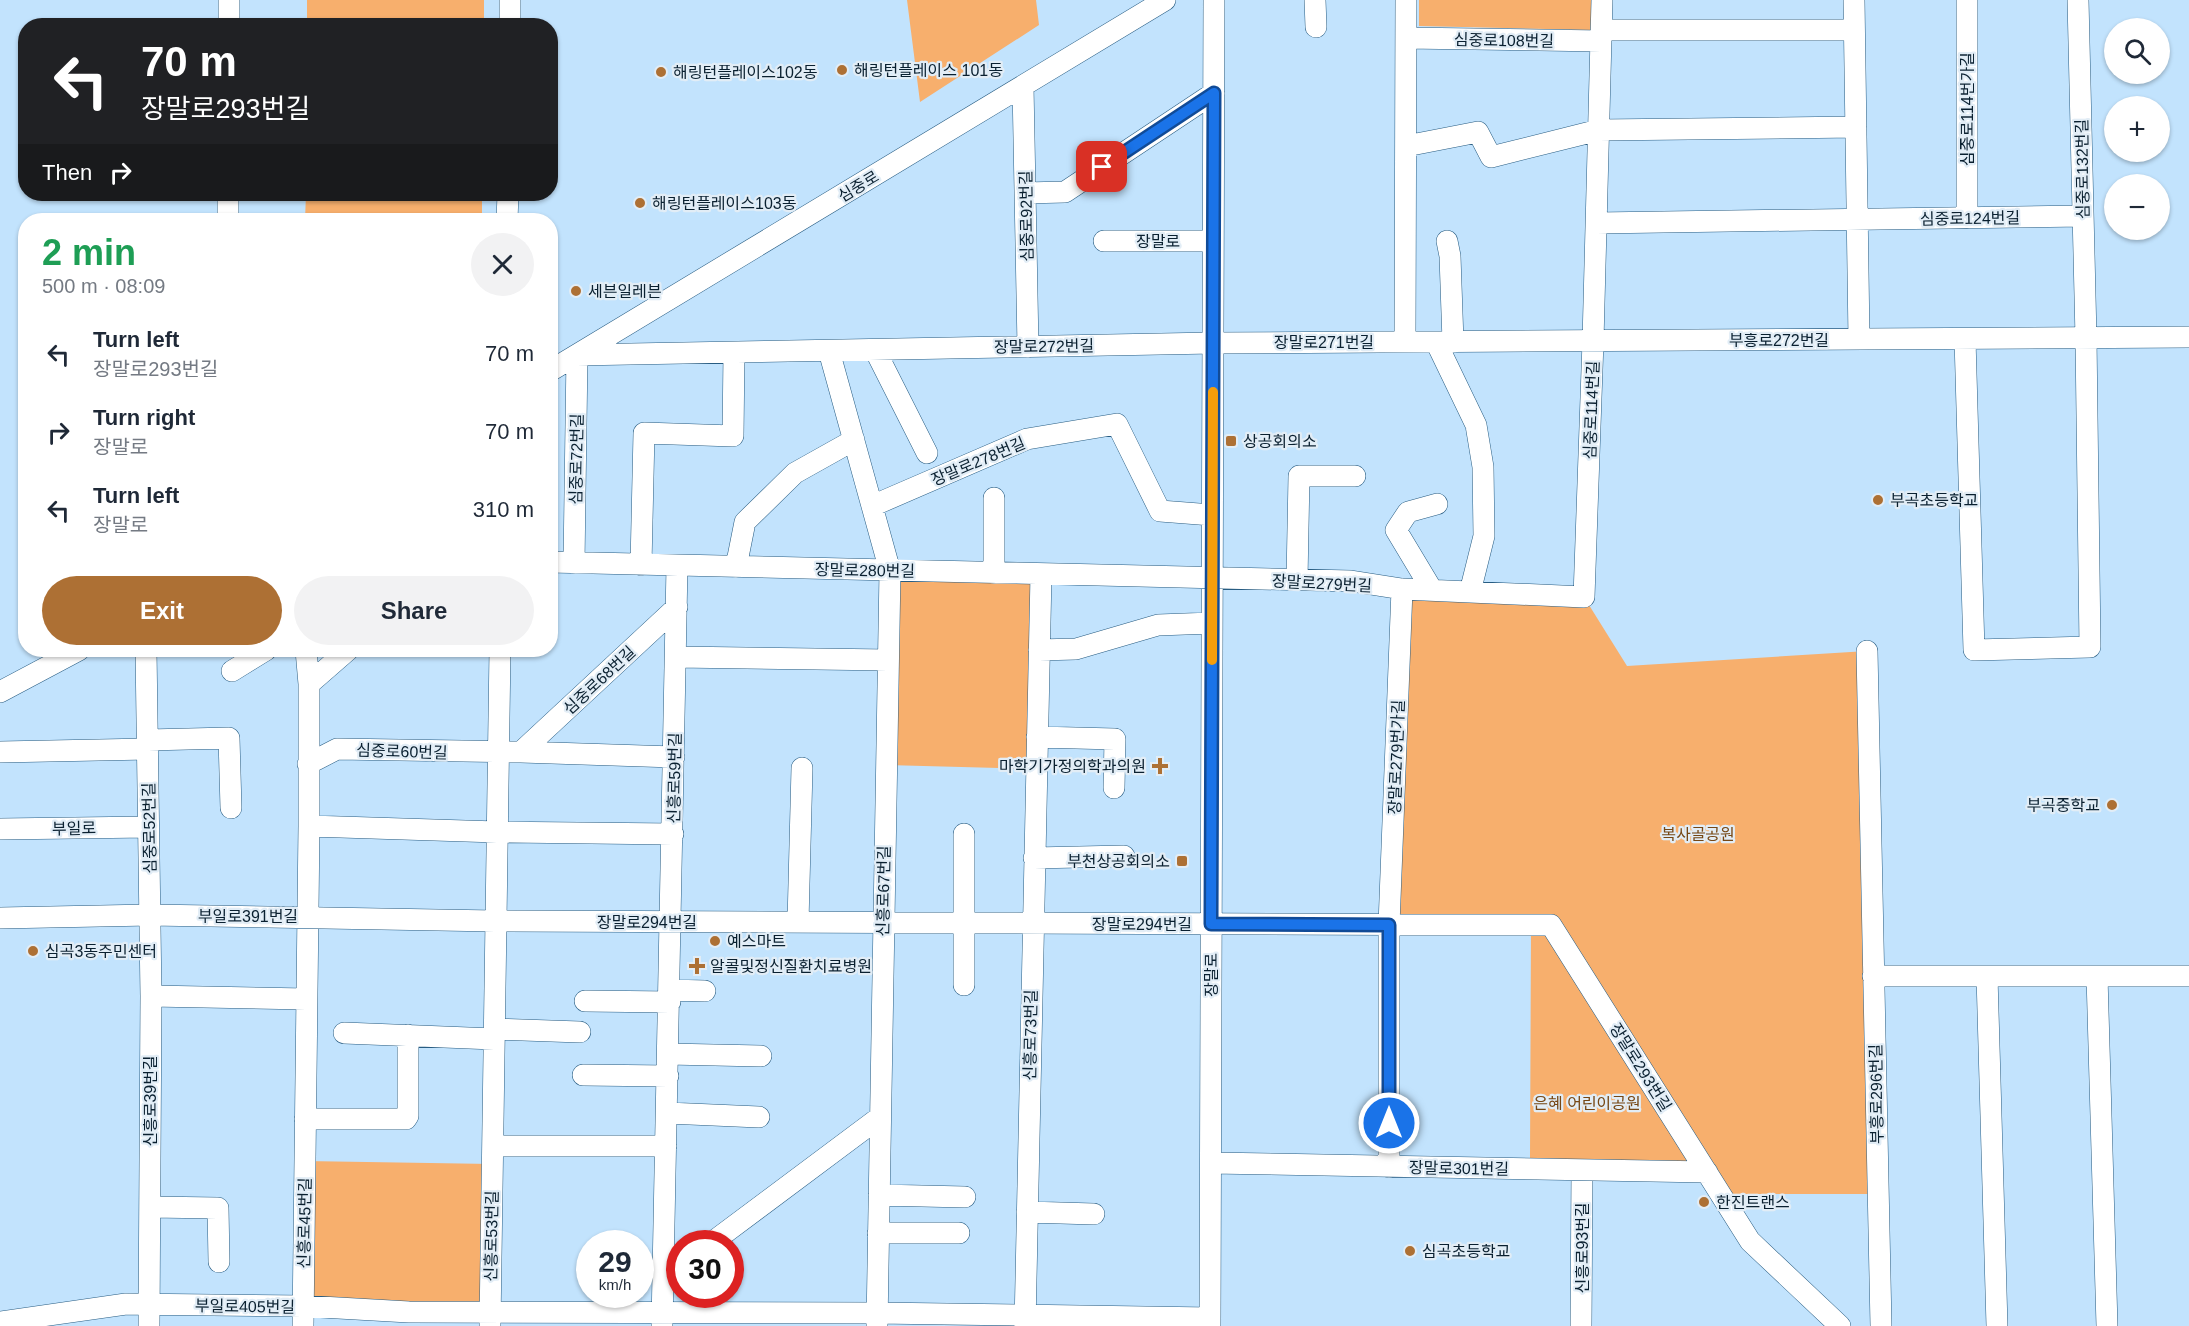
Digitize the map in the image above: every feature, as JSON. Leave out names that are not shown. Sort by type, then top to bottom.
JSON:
[{"type":"street","points":[[229,0],[229,18]]},
{"type":"street","points":[[510,0],[510,18]]},
{"type":"street","name":"심중로","points":[[558,366],[1165,0]]},
{"type":"street","name":"장말로","points":[[1210,1322],[1214,0]]},
{"type":"street","points":[[1316,0],[1316,27]]},
{"type":"street","points":[[1405,342],[1406,0]]},
{"type":"street","name":"심중로114번길","points":[[1584,597],[1602,0]]},
{"type":"street","points":[[1854,0],[1859,339]]},
{"type":"street","name":"심중로114번가길","points":[[1966,0],[1967,218]]},
{"type":"street","name":"심중로132번길","points":[[2078,0],[2086,338]]},
{"type":"street","points":[[1601,36],[1854,30]]},
{"type":"street","name":"심중로108번길","points":[[1406,38],[1601,36]]},
{"type":"street","name":"심중로92번길","points":[[1023,86],[1028,347]]},
{"type":"street","points":[[1026,193],[1065,192],[1214,93]]},
{"type":"street","points":[[1406,146],[1478,132],[1491,157],[1599,130],[1856,127]]},
{"type":"street","name":"심중로124번길","points":[[1857,219],[2083,216]]},
{"type":"street","points":[[1597,223],[1857,219]]},
{"type":"street","name":"장말로","points":[[1104,241],[1213,241]]},
{"type":"street","points":[[1447,241],[1450,256],[1444,342],[1476,425],[1483,467],[1484,536],[1470,592]]},
{"type":"street","name":"부흥로272번길","points":[[1593,341],[2189,337]]},
{"type":"street","points":[[1965,339],[1974,650],[2090,647],[2086,338]]},
{"type":"street","name":"장말로271번길","points":[[1213,343],[1593,341]]},
{"type":"street","name":"장말로272번길","points":[[577,355],[1213,343]]},
{"type":"street","points":[[875,350],[927,453]]},
{"type":"street","name":"신흥로67번길","points":[[829,351],[890,571],[877,1320]]},
{"type":"street","points":[[641,565],[644,433],[733,436],[734,353]]},
{"type":"street","name":"심중로72번길","points":[[574,563],[577,355]]},
{"type":"street","name":"장말로278번길","points":[[872,506],[1027,439],[1117,424],[1160,510],[1212,515]]},
{"type":"street","points":[[736,567],[745,522],[795,473],[854,440]]},
{"type":"street","points":[[1297,580],[1299,476],[1355,476]]},
{"type":"street","points":[[994,498],[994,573]]},
{"type":"street","points":[[1432,590],[1396,530],[1408,512],[1437,504]]},
{"type":"street","name":"장말로280번길","points":[[558,562],[1212,579]]},
{"type":"street","name":"신흥로59번길","points":[[669,1230],[666,1146],[677,566]]},
{"type":"street","name":"신흥로73번길","points":[[1025,1321],[1041,575]]},
{"type":"street","name":"장말로279번길","points":[[1212,579],[1351,581],[1402,589],[1584,597]]},
{"type":"street","name":"장말로279번가길","points":[[1389,925],[1402,589]]},
{"type":"street","name":"심중로68번길","points":[[520,752],[677,607]]},
{"type":"street","points":[[1039,650],[1076,649],[1158,625],[1212,623]]},
{"type":"street","name":"부흥로296번길","points":[[1867,651],[1881,1326]]},
{"type":"street","points":[[0,692],[66,657]]},
{"type":"street","name":"심중로52번길","points":[[146,657],[150,915]]},
{"type":"street","points":[[232,672],[256,657]]},
{"type":"street","points":[[307,657],[309,684],[307,917]]},
{"type":"street","points":[[309,684],[340,657]]},
{"type":"street","points":[[495,921],[500,657]]},
{"type":"street","points":[[676,657],[888,660]]},
{"type":"street","points":[[1037,737],[1115,740],[1114,788]]},
{"type":"street","points":[[0,752],[148,745],[229,738],[231,808]]},
{"type":"street","name":"심중로60번길","points":[[308,764],[337,749],[498,753]]},
{"type":"street","points":[[498,753],[674,757]]},
{"type":"street","points":[[798,922],[802,768]]},
{"type":"street","points":[[309,826],[497,832],[673,834]]},
{"type":"street","name":"부일로","points":[[0,830],[148,827]]},
{"type":"street","points":[[964,834],[964,985]]},
{"type":"street","points":[[1034,858],[1124,856]]},
{"type":"street","name":"부일로391번길","points":[[0,918],[150,915],[495,921]]},
{"type":"street","name":"신흥로39번길","points":[[149,1326],[150,915]]},
{"type":"street","name":"신흥로45번길","points":[[303,1316],[307,917]]},
{"type":"street","name":"장말로294번길","points":[[495,921],[1211,924]]},
{"type":"street","name":"신흥로53번길","points":[[490,1319],[495,921]]},
{"type":"street","name":"장말로293번길","points":[[1211,924],[1551,925],[1750,1241],[1840,1326]]},
{"type":"street","points":[[1389,925],[1389,1167]]},
{"type":"street","points":[[1873,976],[2189,976]]},
{"type":"street","points":[[1987,976],[1997,1326]]},
{"type":"street","points":[[2097,976],[2108,1326]]},
{"type":"street","points":[[585,1001],[670,996],[705,991]]},
{"type":"street","points":[[151,996],[306,999]]},
{"type":"street","points":[[344,1033],[408,1035],[579,1032]]},
{"type":"street","points":[[305,1119],[406,1119],[408,1116],[408,1035]]},
{"type":"street","points":[[668,1054],[760,1056]]},
{"type":"street","points":[[583,1075],[668,1076]]},
{"type":"street","points":[[667,1113],[759,1117]]},
{"type":"street","points":[[729,1230],[880,1117]]},
{"type":"street","points":[[493,1146],[666,1146]]},
{"type":"street","name":"장말로301번길","points":[[1211,1163],[1707,1172]]},
{"type":"street","name":"신흥로93번길","points":[[1581,1326],[1582,1170]]},
{"type":"street","points":[[879,1195],[965,1197]]},
{"type":"street","points":[[150,1207],[218,1208],[219,1262]]},
{"type":"street","points":[[1027,1212],[1094,1214]]},
{"type":"street","points":[[878,1233],[959,1233]]},
{"type":"street","name":"신흥로59번길","points":[[662,1319],[666,1298]]},
{"type":"street","name":"부일로405번길","points":[[0,1322],[126,1304],[149,1304],[303,1316],[409,1312],[490,1319],[1210,1322]]},
{"type":"green space","points":[[307,0],[484,0],[484,18],[307,18]]},
{"type":"green space","points":[[907,0],[1036,0],[1039,25],[920,102]]},
{"type":"green space","points":[[1419,0],[1591,0],[1591,30],[1419,26]]},
{"type":"green space","points":[[306,201],[482,201],[482,213],[305,213]]},
{"type":"green space","points":[[890,571],[1041,575],[1036,769],[886,765]]},
{"type":"green space","name":"복사골공원","points":[[1402,589],[1584,597],[1627,666],[1867,651],[1878,1194],[1721,1194],[1551,925],[1389,925]]},
{"type":"green space","name":"은혜 어린이공원","points":[[1531,928],[1550,932],[1693,1163],[1530,1158]]},
{"type":"green space","points":[[304,1161],[492,1164],[490,1312],[303,1306]]},
{"type":"slow traffic","points":[[1212,660],[1213,392]]},
{"type":"place","name":"해링턴플레이스 101동","points":[[842,70]]},
{"type":"place","name":"해링턴플레이스102동","points":[[661,72]]},
{"type":"place","name":"해링턴플레이스103동","points":[[640,203]]},
{"type":"place","name":"세븐일레븐","points":[[576,291]]},
{"type":"place","name":"상공회의소","points":[[1231,441]]},
{"type":"place","name":"부곡초등학교","points":[[1878,500]]},
{"type":"place","name":"마학기가정의학과의원","points":[[1160,766]]},
{"type":"place","name":"부곡중학교","points":[[2112,805]]},
{"type":"place","name":"부천상공회의소","points":[[1182,861]]},
{"type":"place","name":"예스마트","points":[[715,941]]},
{"type":"place","name":"심곡3동주민센터","points":[[33,951]]},
{"type":"place","name":"알콜및정신질환치료병원","points":[[697,966]]},
{"type":"place","name":"한진트랜스","points":[[1704,1202]]},
{"type":"place","name":"심곡초등학교","points":[[1410,1251]]},
{"type":"route","points":[[1102,167],[1214,93],[1211,924],[1389,925],[1389,1123]]}]
